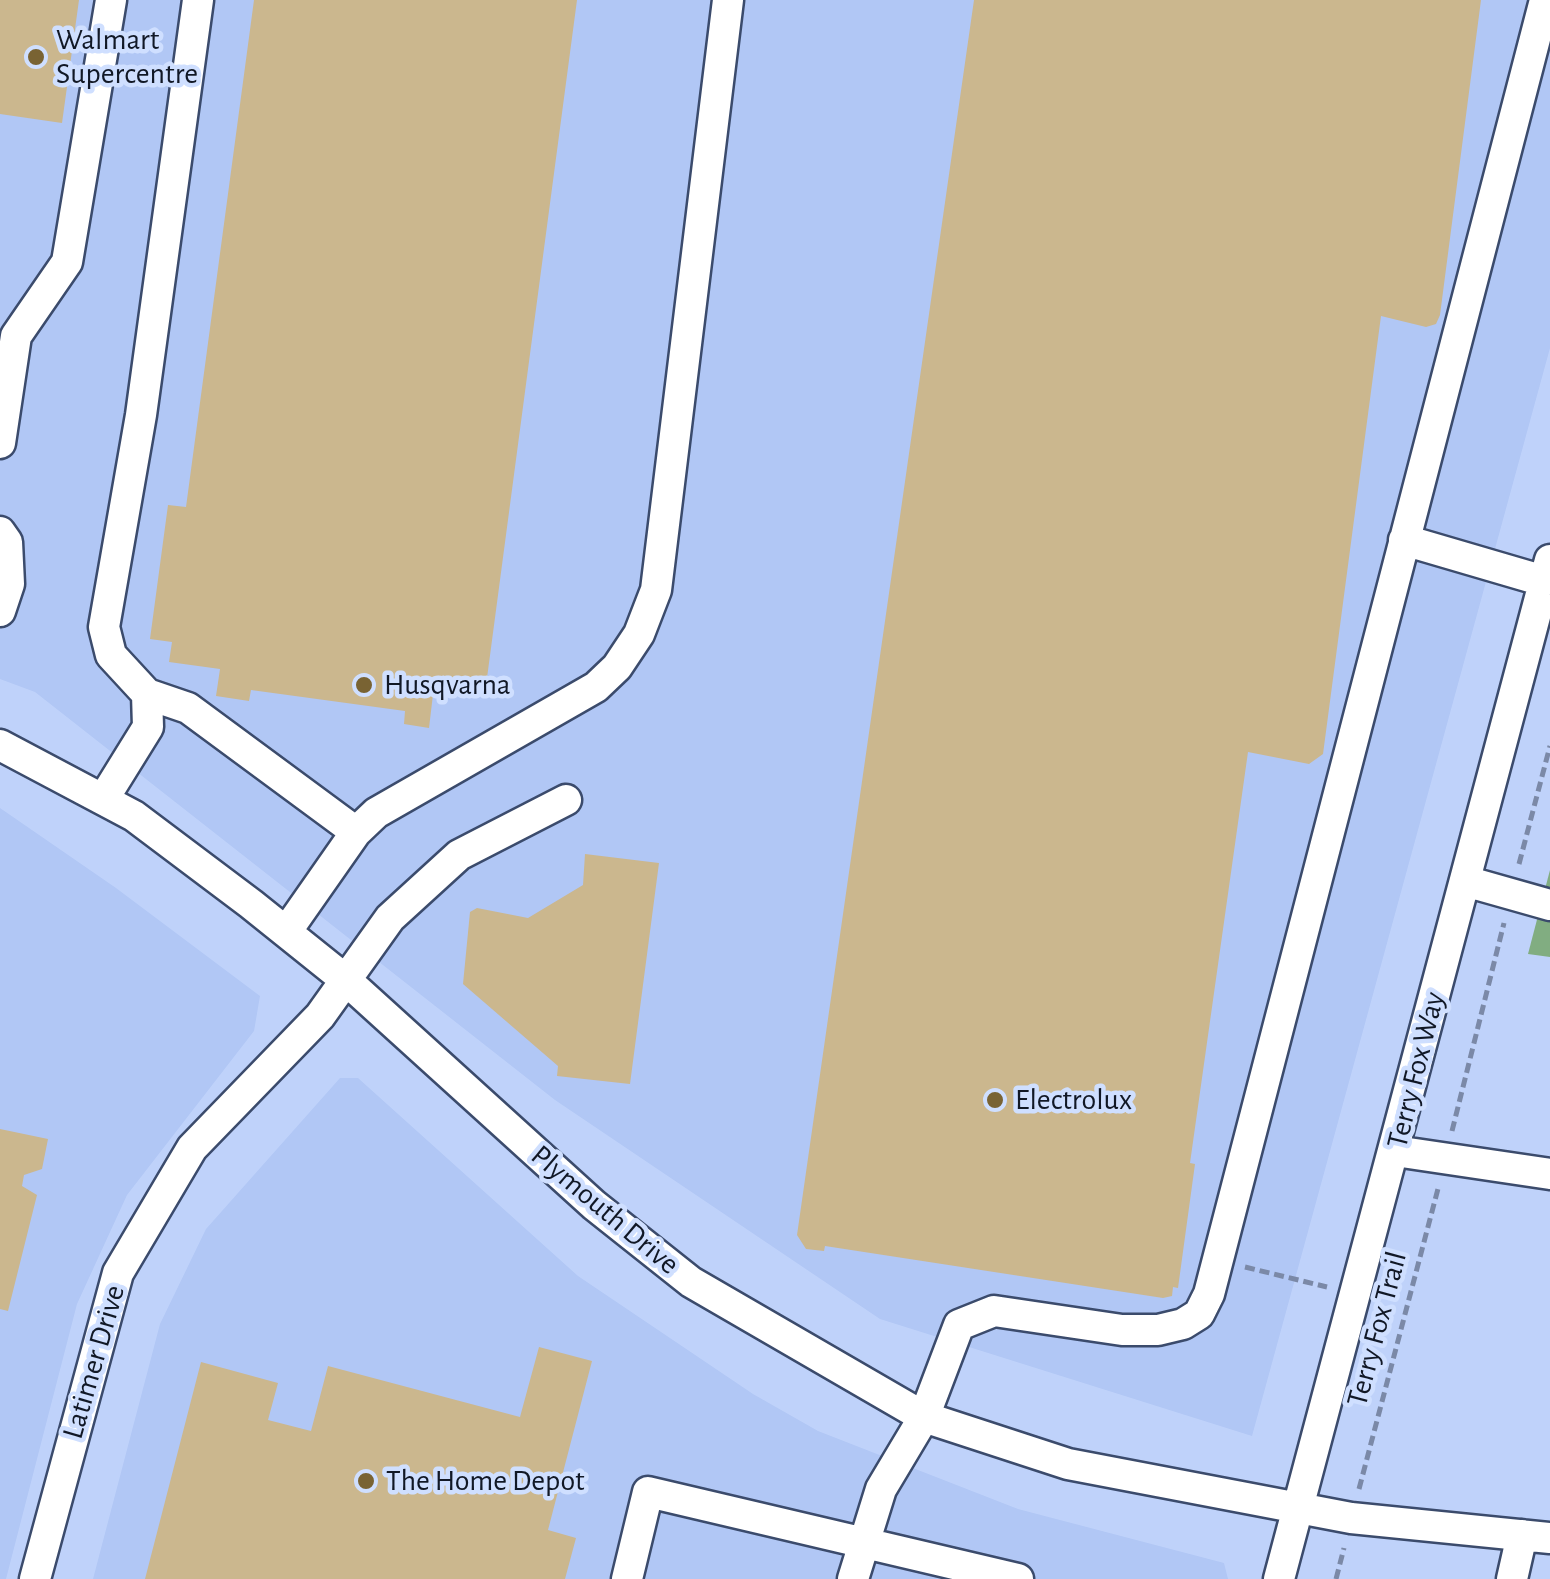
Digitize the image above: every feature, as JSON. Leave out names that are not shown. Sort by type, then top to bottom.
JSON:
[{"type":"street","points":[[0,442],[16,336],[68,262],[111,0]]},
{"type":"street","points":[[198,0],[152,340],[104,626],[111,655],[146,694],[188,708],[356,832]]},
{"type":"street","points":[[286,932],[356,832],[405,794],[596,687],[617,667],[639,634],[656,590],[728,0]]},
{"type":"street","points":[[854,1579],[880,1489],[924,1418],[960,1325],[973,1316],[994,1311],[1122,1330],[1171,1327],[1199,1314],[1218,1261],[1545,0]]},
{"type":"street","points":[[0,532],[7,542],[9,584],[0,611]]},
{"type":"street","points":[[1404,540],[1547,570]]},
{"type":"street","name":"Terry Fox Way","points":[[1279,1579],[1547,570]]},
{"type":"street","points":[[104,798],[148,727],[146,694]]},
{"type":"street","name":"Plymouth Drive","points":[[0,744],[134,816],[286,932],[347,981],[594,1205],[690,1282],[924,1418],[1068,1464],[1351,1518],[1536,1537]]},
{"type":"street","name":"Latimer Drive","points":[[35,1579],[118,1273],[192,1148],[320,1016],[390,918],[459,855],[566,800]]},
{"type":"street","points":[[1464,881],[1550,905]]},
{"type":"street","points":[[1395,1151],[1550,1174]]},
{"type":"street","points":[[627,1579],[648,1492],[1018,1579]]},
{"type":"street","points":[[1512,1579],[1536,1537]]},
{"type":"path","points":[[1516,875],[1550,746]]},
{"type":"path","points":[[1450,1138],[1504,924]]},
{"type":"path","name":"Terry Fox Trail","points":[[1362,1476],[1436,1194]]},
{"type":"path","points":[[1218,1261],[1356,1294]]},
{"type":"shaded area","points":[[0,0],[1550,0],[1550,348],[1252,1436],[880,1319],[555,1100],[35,692],[0,679]]},
{"type":"shaded area","points":[[0,808],[116,888],[260,996],[254,1031],[127,1195],[77,1304],[6,1579],[0,1579]]},
{"type":"shaded area","points":[[340,1078],[358,1078],[578,1276],[753,1394],[818,1431],[1018,1509],[1224,1563],[1228,1579],[93,1579],[160,1324],[206,1229]]},
{"type":"green space","points":[[1550,870],[1550,957],[1528,954]]},
{"type":"building","name":"Walmart Supercentre","points":[[0,0],[79,0],[62,123],[0,114]]},
{"type":"building","points":[[254,0],[577,0],[485,693],[434,686],[429,728],[404,724],[405,711],[251,690],[249,701],[216,696],[220,669],[169,662],[172,642],[150,639],[168,505],[186,507]]},
{"type":"building","points":[[974,0],[1481,0],[1440,315],[1436,324],[1426,327],[1381,316],[1323,754],[1309,764],[1248,752],[1190,1163],[1195,1164],[1178,1288],[1173,1287],[1172,1296],[1163,1298],[825,1246],[824,1251],[806,1249],[797,1235]]},
{"type":"building","points":[[585,854],[659,863],[630,1084],[557,1076],[558,1066],[463,984],[470,912],[477,908],[528,918],[583,885]]},
{"type":"building","points":[[0,1129],[48,1139],[42,1169],[24,1175],[22,1186],[37,1195],[8,1311],[0,1309]]},
{"type":"building","name":"The Home Depot","points":[[539,1347],[592,1361],[548,1530],[576,1538],[565,1579],[145,1579],[201,1362],[278,1383],[268,1420],[311,1431],[328,1366],[520,1417]]},
{"type":"place","name":"Walmart Supercentre","points":[[36,57]]},
{"type":"place","name":"Husqvarna","points":[[364,685]]},
{"type":"place","name":"Electrolux","points":[[995,1100]]},
{"type":"place","name":"The Home Depot","points":[[366,1481]]}]
